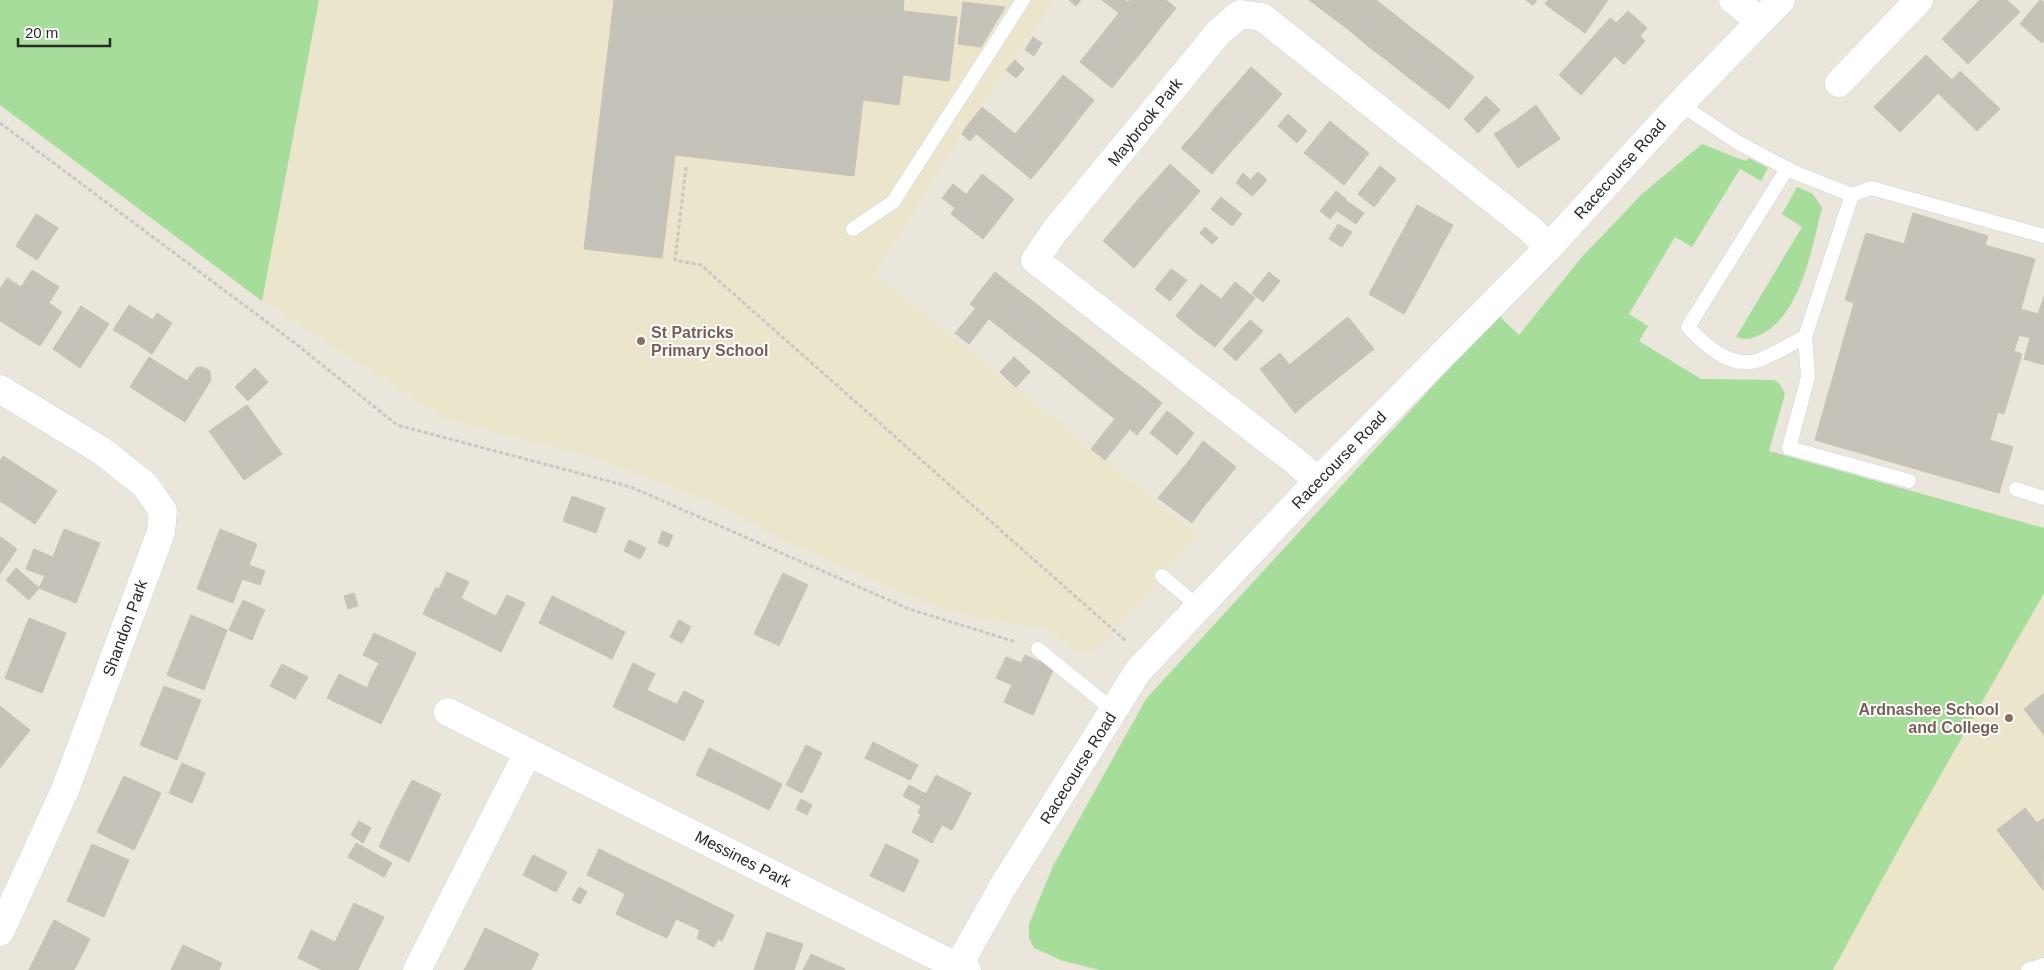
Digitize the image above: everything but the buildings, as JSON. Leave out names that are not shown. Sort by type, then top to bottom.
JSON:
[{"type":"street","points":[[1733,0],[1760,21]]},
{"type":"street","name":"Racecourse Road","points":[[960,969],[1002,888],[1138,672],[1318,481],[1550,247],[1680,104],[1781,0]]},
{"type":"street","points":[[1839,83],[1919,0]]},
{"type":"street","name":"Maybrook Park","points":[[1318,481],[1295,461],[1036,260],[1054,232],[1219,32],[1240,14],[1262,17],[1550,247]]},
{"type":"street","name":"Shandon Park","points":[[0,389],[102,451],[145,485],[163,511],[161,532],[65,790],[0,932]]},
{"type":"street","name":"Messines Park","points":[[448,712],[960,969]]},
{"type":"street","points":[[418,970],[528,752]]},
{"type":"lane","points":[[852,229],[893,202],[1023,0]]},
{"type":"lane","points":[[1680,104],[1736,142],[1787,169],[1852,195],[1871,188],[2044,236]]},
{"type":"lane","points":[[1787,169],[1688,327],[1704,343],[1721,355],[1738,361],[1755,361],[1806,337]]},
{"type":"lane","points":[[1852,195],[1806,337],[1808,377],[1789,448],[1909,481]]},
{"type":"lane","points":[[2016,489],[2044,498]]},
{"type":"lane","points":[[1162,576],[1199,607]]},
{"type":"lane","points":[[1038,649],[1114,711]]},
{"type":"lane","points":[[2028,970],[2044,965]]},
{"type":"path","points":[[0,122],[291,340],[397,425],[631,487],[909,609],[1038,649]]},
{"type":"path","points":[[686,166],[675,260],[701,265],[1130,645]]},
{"type":"shaded area","name":"St Patricks Primary School","points":[[319,0],[1054,0],[1015,60],[967,126],[875,274],[1198,534],[1101,647],[1088,653],[1079,652],[1048,630],[1021,624],[986,621],[928,604],[776,537],[717,504],[598,459],[446,419],[262,301]]},
{"type":"shaded area","name":"Ardnashee School and College","points":[[2044,593],[2044,970],[1833,970],[1902,843]]},
{"type":"green space","points":[[0,0],[319,0],[262,301],[0,105]]},
{"type":"green space","points":[[1702,144],[1745,161],[1749,158],[1768,168],[1761,181],[1740,169],[1692,247],[1675,237],[1629,314],[1648,326],[1639,341],[1701,379],[1774,380],[1779,383],[1785,394],[1769,451],[2044,528],[2044,593],[1902,843],[1833,970],[1100,970],[1063,961],[1034,948],[1029,938],[1029,924],[1053,866],[1146,699],[1498,315],[1519,335],[1581,258],[1642,194]]},
{"type":"green space","points":[[1797,187],[1813,194],[1822,208],[1801,284],[1782,318],[1768,330],[1750,339],[1736,337],[1802,227],[1782,214]]},
{"type":"place","name":"St Patricks Primary School","points":[[641,341]]},
{"type":"place","name":"Ardnashee School and College","points":[[2009,718]]}]
